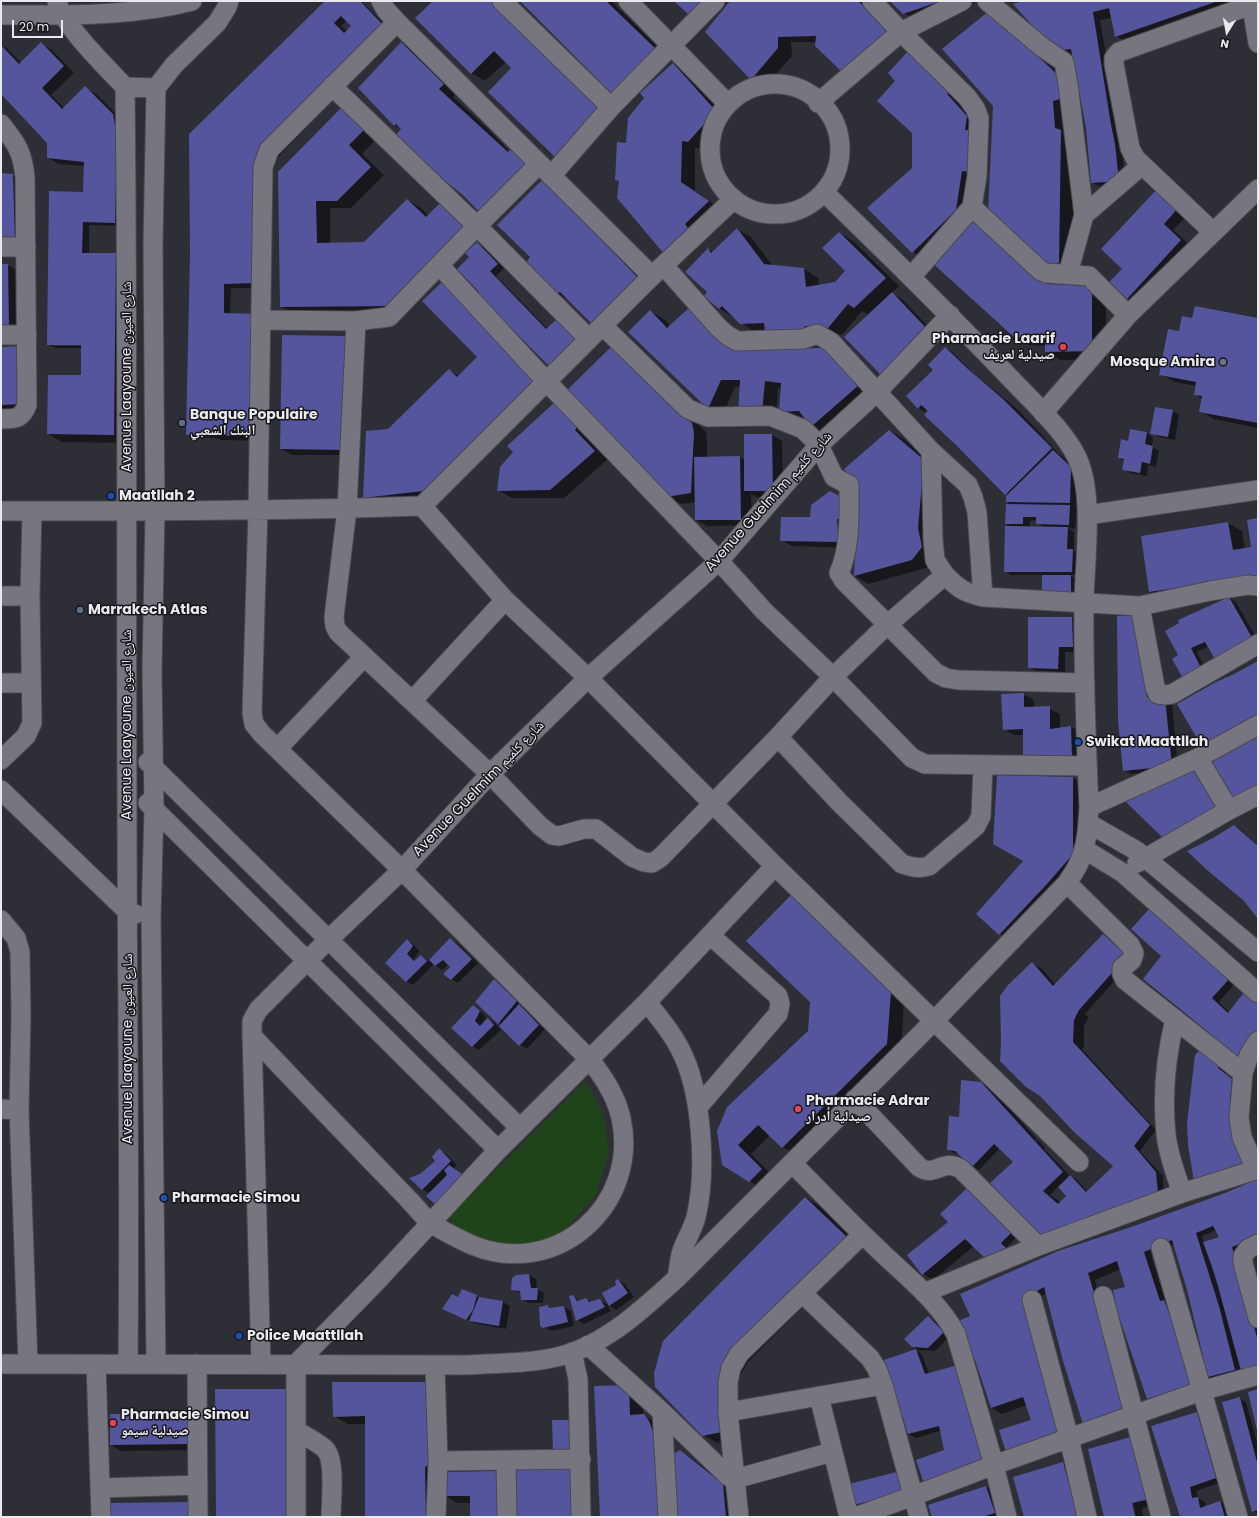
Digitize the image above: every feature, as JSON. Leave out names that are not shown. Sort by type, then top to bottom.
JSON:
[{"type":"street","points":[[1,15],[60,8],[133,12],[192,1]]},
{"type":"street","points":[[60,8],[72,29],[125,87],[156,88],[174,65],[217,23],[228,7],[229,1]]},
{"type":"street","points":[[381,1],[386,10],[397,22],[545,170],[727,335],[737,341],[803,339],[817,334],[831,342],[931,451],[968,485],[977,512],[983,597]]},
{"type":"street","points":[[502,1],[611,107]]},
{"type":"street","points":[[628,1],[728,104]]},
{"type":"street","points":[[260,320],[356,321],[389,317],[440,266],[477,226],[545,170],[611,107],[715,1]]},
{"type":"street","points":[[872,1],[967,97],[975,108],[979,118],[977,176],[972,207],[911,277]]},
{"type":"street","points":[[818,103],[901,32],[962,1]]},
{"type":"street","points":[[987,1],[1042,48],[1064,62],[1084,215],[1068,274]]},
{"type":"street","points":[[1213,232],[1135,158],[1130,148],[1114,58],[1119,52],[1251,3],[1258,43]]},
{"type":"street","points":[[252,1036],[431,1223],[474,1246],[490,1251],[515,1255],[530,1254],[552,1248],[575,1235],[593,1220],[601,1211],[614,1189],[623,1151],[623,1136],[621,1120],[614,1097],[600,1073],[589,1059],[402,870],[262,734],[254,724],[252,713],[258,510],[263,167],[269,150],[397,22]]},
{"type":"street","points":[[764,84],[784,84],[802,89],[818,103],[832,116],[839,135],[840,155],[835,175],[824,192],[808,205],[789,212],[768,213],[748,208],[734,199],[718,180],[711,160],[711,140],[717,120],[728,104],[745,91],[764,84]]},
{"type":"street","points":[[332,86],[477,226],[589,339]]},
{"type":"street","name":"Avenue Laayoune شارع العيون","points":[[125,87],[127,244],[126,512],[129,1247],[128,1364]]},
{"type":"street","name":"Avenue Laayoune شارع العيون","points":[[156,88],[153,244],[155,512],[152,671],[154,808],[151,918],[156,1364]]},
{"type":"street","points":[[1,419],[12,419],[19,417],[24,413],[27,405],[24,162],[20,150],[2,129]]},
{"type":"street","points":[[1084,215],[1142,165]]},
{"type":"street","points":[[1043,413],[1128,315],[1258,189]]},
{"type":"street","points":[[1,1364],[296,1364],[436,1366],[538,1360],[554,1358],[580,1349],[621,1326],[677,1278],[934,1020],[1067,883],[1078,865],[1084,849],[1088,815],[1084,683],[1084,602],[1087,515],[1085,485],[1080,464],[1069,443],[1043,413],[950,315],[824,192]]},
{"type":"street","points":[[1,511],[155,512],[347,509],[422,506],[658,271],[734,199]]},
{"type":"street","points":[[972,207],[1041,271],[1046,273],[1089,276],[1128,315]]},
{"type":"street","points":[[1,247],[26,247]]},
{"type":"street","points":[[440,266],[547,382],[719,561],[764,611],[834,677],[916,760],[925,764],[1087,766]]},
{"type":"street","name":"Avenue Guelmim شارع كلميم","points":[[261,1364],[252,1036],[252,1021],[258,1010],[402,870],[490,774],[588,678],[719,561],[819,445],[877,392],[950,315]]},
{"type":"street","points":[[356,321],[347,509],[334,617],[335,626],[338,632],[490,774],[540,826],[552,835],[559,836],[584,829],[596,830],[632,857],[644,862],[652,863],[660,858],[778,737],[834,677],[887,625],[945,575]]},
{"type":"street","points":[[604,326],[688,409],[708,417],[770,416],[803,429],[819,445],[834,477],[849,485],[849,522],[844,564],[839,573],[844,581],[936,673],[946,678],[958,680],[1084,683]]},
{"type":"street","points":[[1,336],[27,335]]},
{"type":"street","points":[[931,451],[933,539],[935,560],[945,575],[966,593],[983,597],[1140,606],[1210,591],[1248,585],[1258,586]]},
{"type":"street","points":[[1087,515],[1258,490]]},
{"type":"street","points":[[422,506],[505,600],[588,678],[712,804],[1079,1162]]},
{"type":"street","points":[[1,760],[26,736],[32,723],[30,596],[32,511]]},
{"type":"street","points":[[1,596],[30,596]]},
{"type":"street","points":[[412,701],[505,600]]},
{"type":"street","points":[[1140,606],[1155,687],[1158,694],[1172,694],[1258,644]]},
{"type":"street","points":[[278,748],[364,657]]},
{"type":"street","points":[[1,683],[31,683]]},
{"type":"street","points":[[1088,815],[1258,725]]},
{"type":"street","points":[[778,737],[839,802],[902,864],[912,867],[920,868],[929,866],[976,826],[980,816],[982,802],[982,765]]},
{"type":"street","points":[[127,749],[140,755],[153,766],[520,1128]]},
{"type":"street","points":[[1198,758],[1229,810]]},
{"type":"street","points":[[1,790],[128,912],[151,918]]},
{"type":"street","points":[[127,790],[138,795],[154,808],[498,1150]]},
{"type":"street","points":[[1123,872],[1229,810],[1258,795]]},
{"type":"street","points":[[1088,815],[1146,858],[1258,951],[1228,965]]},
{"type":"street","points":[[1084,849],[1123,872],[1258,993]]},
{"type":"street","points":[[296,1517],[296,1364],[377,1281],[498,1150],[647,1002],[775,866]]},
{"type":"street","points":[[1067,883],[1130,945],[1134,953],[1132,960],[1122,968],[1122,974],[1125,980],[1243,1073]]},
{"type":"street","points":[[1,920],[16,938],[20,952],[21,1017],[10,1110],[28,1364]]},
{"type":"street","points":[[698,1107],[778,1014],[780,1004],[778,996],[710,935]]},
{"type":"street","points":[[647,1002],[671,1033],[680,1049],[693,1084],[698,1107],[701,1155],[698,1201],[696,1217],[682,1252],[677,1278]]},
{"type":"street","points":[[1175,1019],[1169,1046],[1166,1076],[1166,1134],[1171,1160],[1182,1194]]},
{"type":"street","points":[[924,1293],[1038,1246],[1182,1194],[1257,1169],[1242,1137],[1239,1118],[1243,1073],[1249,1055],[1258,1041]]},
{"type":"street","points":[[855,1099],[919,1167],[930,1171],[947,1165],[955,1166],[961,1169],[1038,1246]]},
{"type":"street","points":[[792,1163],[862,1234],[924,1293],[950,1322],[956,1334],[994,1465],[1007,1517]]},
{"type":"street","points":[[739,1517],[728,1412],[728,1382],[731,1368],[739,1354],[862,1234]]},
{"type":"street","points":[[1258,1244],[1248,1249],[1243,1256],[1243,1263],[1258,1318]]},
{"type":"street","points":[[1161,1248],[1238,1517]]},
{"type":"street","points":[[802,1293],[870,1358],[877,1369],[883,1385],[919,1517]]},
{"type":"street","points":[[1102,1296],[1135,1414],[1161,1517]]},
{"type":"street","points":[[1032,1300],[1069,1438],[1087,1517]]},
{"type":"street","points":[[580,1349],[662,1412],[728,1476],[735,1479],[832,1452]]},
{"type":"street","points":[[580,1349],[578,1379],[581,1459],[581,1517]]},
{"type":"street","points":[[96,1364],[101,1517]]},
{"type":"street","points":[[197,1364],[198,1517]]},
{"type":"street","points":[[436,1366],[438,1461],[436,1517]]},
{"type":"street","points":[[855,1517],[1135,1414],[1201,1391],[1258,1375]]},
{"type":"street","points":[[728,1412],[883,1385]]},
{"type":"street","points":[[819,1396],[849,1517]]},
{"type":"street","points":[[662,1412],[668,1517]]},
{"type":"street","points":[[296,1430],[325,1449],[329,1457],[331,1468],[331,1517]]},
{"type":"street","points":[[438,1461],[581,1459]]},
{"type":"street","points":[[506,1461],[507,1517]]},
{"type":"street","points":[[101,1488],[198,1485]]},
{"type":"green space","points":[[586,1081],[603,1114],[609,1152],[596,1195],[562,1233],[527,1251],[488,1248],[452,1224],[449,1217]]},
{"type":"building","points":[[325,1],[360,1],[384,26],[359,49],[254,161],[254,283],[224,284],[224,313],[256,314],[255,436],[186,435],[190,253],[189,134]],"holes":[[[341,16],[351,26],[344,33],[334,23]]]},
{"type":"building","points":[[433,1],[492,1],[601,109],[555,157],[488,92],[511,68],[494,51],[471,74],[415,18]]},
{"type":"building","points":[[520,1],[606,1],[658,51],[613,95]]},
{"type":"building","points":[[674,1],[707,1],[691,17]]},
{"type":"building","points":[[730,1],[858,1],[889,29],[842,72],[815,46],[816,36],[778,37],[778,48],[751,80],[705,32]]},
{"type":"building","points":[[890,1],[941,1],[903,14]]},
{"type":"building","points":[[1023,1],[1218,1],[1115,37],[1109,8],[1093,12],[1115,144],[1119,181],[1091,183],[1086,128],[1071,49],[1055,51],[1013,4]]},
{"type":"building","points":[[989,11],[1058,75],[1060,99],[1053,101],[1055,128],[1061,130],[1059,263],[1042,264],[988,213],[993,106],[942,49]]},
{"type":"building","points":[[41,42],[64,66],[42,88],[62,109],[85,86],[113,114],[117,137],[115,223],[83,222],[82,253],[116,253],[114,435],[47,434],[48,375],[81,375],[81,345],[47,345],[49,191],[83,192],[84,162],[47,158],[47,143],[1,94],[1,45],[19,64]]},
{"type":"building","points":[[401,42],[444,84],[439,89],[508,152],[512,148],[530,168],[482,215],[464,196],[429,168],[396,135],[401,129],[396,124],[394,126],[358,88]]},
{"type":"building","points":[[910,49],[952,90],[947,94],[967,116],[965,130],[971,130],[972,172],[962,171],[956,210],[912,253],[867,208],[912,168],[912,133],[877,101],[895,81],[888,73]]},
{"type":"building","points":[[673,63],[716,111],[688,142],[682,141],[681,182],[709,201],[685,224],[690,231],[665,255],[617,198],[619,181],[615,180],[617,142],[626,143],[628,118],[644,98],[640,93]]},
{"type":"building","points":[[343,106],[366,128],[349,145],[371,167],[337,201],[316,201],[317,243],[364,242],[407,199],[426,217],[441,202],[468,228],[390,306],[280,307],[278,172]]},
{"type":"building","points":[[1,173],[13,174],[15,240],[1,240]]},
{"type":"building","points":[[543,179],[640,280],[595,327],[560,292],[556,294],[526,263],[530,257],[497,225]]},
{"type":"building","points":[[1158,188],[1179,207],[1164,224],[1181,240],[1127,299],[1109,282],[1122,269],[1101,249]]},
{"type":"building","points":[[972,216],[1048,284],[1092,286],[1092,351],[1045,352],[1045,340],[1014,337],[930,261]]},
{"type":"building","points":[[737,228],[764,264],[804,268],[806,287],[835,282],[845,271],[822,248],[839,232],[886,278],[854,308],[848,304],[828,328],[805,326],[802,330],[765,332],[764,323],[740,324],[722,306],[719,309],[704,296],[707,292],[685,272],[708,248],[711,253]]},
{"type":"building","points":[[477,242],[498,264],[490,271],[546,329],[560,316],[583,340],[552,369],[477,294],[479,292],[457,269],[469,257],[465,253]]},
{"type":"building","points":[[1,264],[8,264],[9,329],[1,329]]},
{"type":"building","points":[[442,282],[540,381],[438,480],[423,491],[363,498],[366,431],[388,429],[449,369],[457,377],[477,357],[422,301]]},
{"type":"building","points":[[892,292],[928,330],[880,374],[844,337]]},
{"type":"building","points":[[1195,306],[1258,318],[1258,423],[1199,412],[1202,396],[1194,395],[1196,382],[1159,375],[1168,329],[1179,331],[1182,316],[1192,318]]},
{"type":"building","points":[[690,307],[734,350],[823,348],[860,384],[811,427],[799,411],[779,412],[781,383],[765,381],[762,412],[738,412],[740,380],[721,380],[708,409],[628,332],[650,310],[667,328]]},
{"type":"building","points":[[282,335],[346,336],[345,450],[280,449]]},
{"type":"building","points":[[613,345],[692,423],[694,433],[691,493],[666,497],[565,392]]},
{"type":"building","points":[[20,346],[22,404],[1,405],[1,347]]},
{"type":"building","points":[[945,347],[1003,399],[1052,448],[1005,495],[924,415],[928,411],[921,405],[918,409],[906,396],[933,370],[928,365]]},
{"type":"building","points":[[555,402],[578,425],[575,430],[595,451],[550,490],[497,491],[500,467],[513,452],[507,446]]},
{"type":"building","points":[[1155,407],[1173,410],[1168,437],[1150,434]]},
{"type":"building","points":[[1130,429],[1147,432],[1145,444],[1153,446],[1150,464],[1142,462],[1140,473],[1122,470],[1124,459],[1118,458],[1121,439],[1128,441]]},
{"type":"building","points":[[889,430],[924,460],[918,528],[922,547],[912,560],[854,576],[858,495],[854,480],[844,469]]},
{"type":"building","points":[[744,434],[772,434],[773,491],[744,491]]},
{"type":"building","points":[[1053,450],[1071,467],[1070,503],[1006,502],[1006,496]]},
{"type":"building","points":[[740,456],[741,520],[695,520],[694,457]]},
{"type":"building","points":[[830,491],[843,498],[843,519],[837,519],[839,542],[780,541],[781,517],[810,517],[811,505]]},
{"type":"building","points":[[1006,504],[1070,505],[1069,525],[1036,524],[1036,517],[1023,517],[1023,524],[1005,524]]},
{"type":"building","points":[[1258,518],[1258,576],[1149,592],[1141,536],[1228,522],[1233,550],[1251,547],[1247,520]]},
{"type":"building","points":[[1005,526],[1068,527],[1067,549],[1073,549],[1072,572],[1004,572]]},
{"type":"building","points":[[1042,575],[1071,575],[1071,594],[1042,594]]},
{"type":"building","points":[[1229,597],[1254,641],[1217,663],[1205,642],[1191,648],[1202,670],[1184,680],[1172,659],[1178,655],[1165,631],[1179,623],[1178,620]]},
{"type":"building","points":[[1136,615],[1147,697],[1165,698],[1172,766],[1123,771],[1118,721],[1117,616]]},
{"type":"building","points":[[1028,617],[1072,617],[1073,647],[1059,647],[1058,669],[1028,668]]},
{"type":"building","points":[[1258,661],[1258,717],[1202,747],[1177,704]]},
{"type":"building","points":[[1024,693],[1024,707],[1050,706],[1050,729],[1071,726],[1072,757],[1023,758],[1023,729],[1003,730],[1001,694]]},
{"type":"building","points":[[1258,734],[1258,790],[1232,803],[1210,760]]},
{"type":"building","points":[[1197,765],[1222,809],[1166,841],[1126,802]]},
{"type":"building","points":[[997,775],[1073,777],[1073,854],[999,935],[976,914],[1023,861],[993,844]]},
{"type":"building","points":[[1234,825],[1258,846],[1258,919],[1244,901],[1187,851],[1213,838]]},
{"type":"building","points":[[791,895],[891,992],[887,1044],[782,1148],[758,1125],[738,1145],[762,1169],[749,1182],[722,1165],[717,1131],[727,1107],[808,1031],[810,1002],[746,941]]},
{"type":"building","points":[[1151,907],[1231,977],[1212,998],[1228,1013],[1245,991],[1258,1001],[1258,1031],[1238,1057],[1143,979],[1161,956],[1131,929]]},
{"type":"building","points":[[1103,934],[1127,956],[1079,1010],[1074,1020],[1073,1042],[1150,1125],[1134,1146],[1156,1172],[1158,1194],[1134,1200],[1045,1237],[1025,1220],[990,1183],[1013,1162],[994,1144],[972,1167],[955,1151],[947,1150],[949,1116],[959,1117],[961,1080],[981,1082],[1063,1172],[1043,1191],[1058,1204],[1066,1196],[1058,1187],[1070,1175],[1086,1192],[1113,1166],[1075,1133],[1040,1096],[1026,1087],[1000,1061],[1000,996],[1008,985],[1032,962],[1053,986]]},
{"type":"building","points":[[450,938],[472,959],[451,980],[443,974],[450,967],[443,960],[435,966],[429,960]]},
{"type":"building","points":[[407,939],[413,946],[407,954],[414,961],[421,955],[427,961],[406,982],[385,963]]},
{"type":"building","points":[[494,979],[517,1001],[498,1024],[475,1002]]},
{"type":"building","points":[[519,1004],[539,1025],[519,1046],[499,1026]]},
{"type":"building","points":[[473,1005],[480,1011],[475,1021],[480,1026],[488,1018],[494,1025],[472,1047],[451,1028]]},
{"type":"building","points":[[1201,1048],[1219,1063],[1218,1068],[1232,1079],[1230,1101],[1231,1122],[1246,1166],[1194,1182],[1188,1145],[1187,1123],[1195,1055]]},
{"type":"building","points":[[439,1148],[451,1161],[422,1190],[409,1178],[420,1174],[435,1161],[432,1157]]},
{"type":"building","points":[[449,1165],[468,1178],[439,1208],[426,1196],[447,1175],[444,1170]]},
{"type":"building","points":[[1258,1179],[1258,1236],[1232,1247],[1258,1341],[1258,1367],[1241,1371],[1215,1275],[1203,1242],[1219,1237],[1213,1226],[1196,1233],[1219,1306],[1235,1370],[1208,1377],[1187,1290],[1172,1240],[1144,1252],[1160,1301],[1164,1300],[1172,1320],[1191,1385],[1147,1399],[1117,1311],[1113,1290],[1125,1287],[1117,1261],[1088,1273],[1129,1409],[1083,1424],[1063,1361],[1044,1287],[1023,1299],[1064,1433],[1006,1452],[999,1430],[1031,1420],[1023,1397],[991,1408],[975,1360],[956,1322],[970,1316],[960,1294],[1058,1251],[1134,1226],[1225,1193]]},
{"type":"building","points":[[967,1188],[1012,1232],[1001,1243],[1007,1249],[987,1260],[965,1239],[922,1275],[907,1255],[948,1222],[940,1214]]},
{"type":"building","points":[[805,1197],[848,1238],[734,1354],[722,1432],[702,1436],[655,1387],[654,1373],[663,1341]]},
{"type":"building","points":[[529,1274],[531,1288],[538,1288],[537,1300],[521,1300],[520,1291],[511,1290],[512,1278],[516,1275]]},
{"type":"building","points":[[618,1279],[628,1293],[609,1306],[602,1293],[616,1285],[615,1281]]},
{"type":"building","points":[[462,1289],[477,1295],[473,1310],[466,1320],[442,1309],[452,1294],[458,1297]]},
{"type":"building","points":[[573,1295],[577,1301],[586,1298],[589,1302],[600,1299],[605,1307],[576,1321],[569,1296]]},
{"type":"building","points":[[479,1297],[503,1301],[499,1326],[469,1321]]},
{"type":"building","points":[[548,1305],[549,1308],[564,1306],[568,1322],[543,1328],[540,1326],[539,1307]]},
{"type":"building","points":[[928,1316],[944,1332],[928,1348],[912,1347],[904,1339]]},
{"type":"building","points":[[916,1349],[925,1374],[958,1365],[985,1462],[923,1481],[916,1460],[944,1450],[939,1426],[908,1434],[884,1360]]},
{"type":"building","points":[[332,1382],[432,1382],[432,1463],[425,1467],[426,1517],[365,1517],[365,1416],[333,1417]]},
{"type":"building","points":[[629,1385],[630,1415],[644,1414],[649,1421],[654,1434],[658,1517],[600,1517],[594,1386]]},
{"type":"building","points":[[215,1389],[292,1389],[292,1517],[216,1517]]},
{"type":"building","points":[[1258,1389],[1258,1430],[1257,1430],[1248,1392]]},
{"type":"building","points":[[1240,1397],[1258,1466],[1258,1510],[1252,1512],[1222,1402]]},
{"type":"building","points":[[1197,1412],[1216,1478],[1190,1487],[1192,1498],[1198,1497],[1200,1508],[1220,1501],[1225,1517],[1180,1517],[1151,1426]]},
{"type":"building","points":[[190,1413],[190,1444],[110,1445],[110,1414]]},
{"type":"building","points":[[552,1420],[574,1420],[575,1451],[553,1452]]},
{"type":"building","points":[[1134,1436],[1150,1499],[1132,1503],[1135,1517],[1104,1517],[1088,1449]]},
{"type":"building","points":[[680,1450],[723,1484],[726,1517],[672,1517],[667,1458]]},
{"type":"building","points":[[1063,1462],[1078,1517],[1024,1517],[1013,1477]]},
{"type":"building","points":[[516,1468],[574,1469],[574,1517],[515,1517]]},
{"type":"building","points":[[498,1471],[499,1517],[470,1517],[470,1496],[443,1496],[443,1472]]},
{"type":"building","points":[[897,1472],[902,1493],[854,1505],[849,1484]]},
{"type":"building","points":[[986,1486],[995,1513],[982,1517],[932,1517],[928,1505]]},
{"type":"building","points":[[190,1502],[190,1517],[110,1517],[109,1503]]},
{"type":"place","name":"Pharmacie Laarif صيدلية لعريف","points":[[1063,347]]},
{"type":"place","name":"Mosque Amira","points":[[1223,362]]},
{"type":"place","name":"Banque Populaire البنك الشعبي","points":[[182,423]]},
{"type":"place","name":"Maatllah 2","points":[[111,496]]},
{"type":"place","name":"Marrakech Atlas","points":[[80,610]]},
{"type":"place","name":"Swikat Maattllah","points":[[1078,742]]},
{"type":"place","name":"Pharmacie Adrar صيدلية أدرار","points":[[798,1109]]},
{"type":"place","name":"Pharmacie Simou","points":[[164,1198]]},
{"type":"place","name":"Police Maattllah","points":[[239,1336]]},
{"type":"place","name":"Pharmacie Simou صيدلية سيمو","points":[[113,1423]]}]
